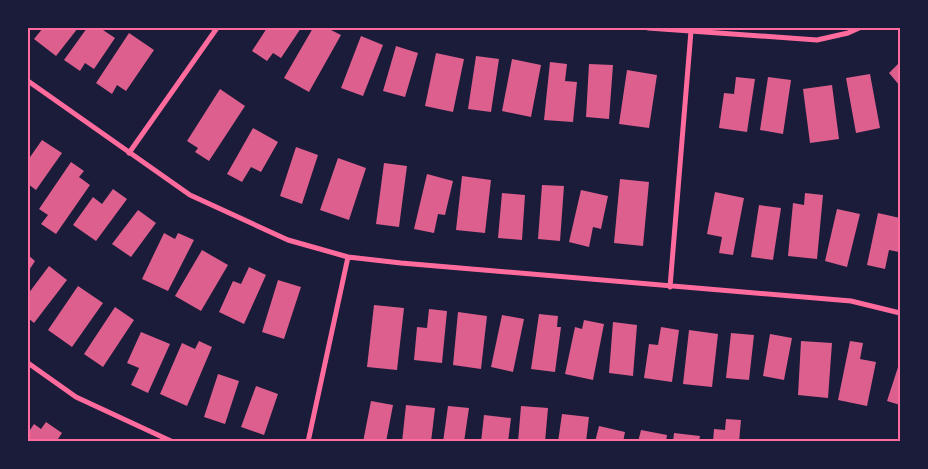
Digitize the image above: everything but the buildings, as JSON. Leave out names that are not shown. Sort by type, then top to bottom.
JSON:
[{"type":"street","points":[[129,153],[217,28]]},
{"type":"street","points":[[648,28],[817,40],[848,33],[859,28]]},
{"type":"street","points":[[670,287],[691,31]]},
{"type":"street","points":[[28,81],[190,196],[288,240],[348,257],[670,287],[851,301],[900,313]]},
{"type":"street","points":[[308,442],[348,257]]},
{"type":"street","points":[[28,363],[76,397],[173,442]]}]
